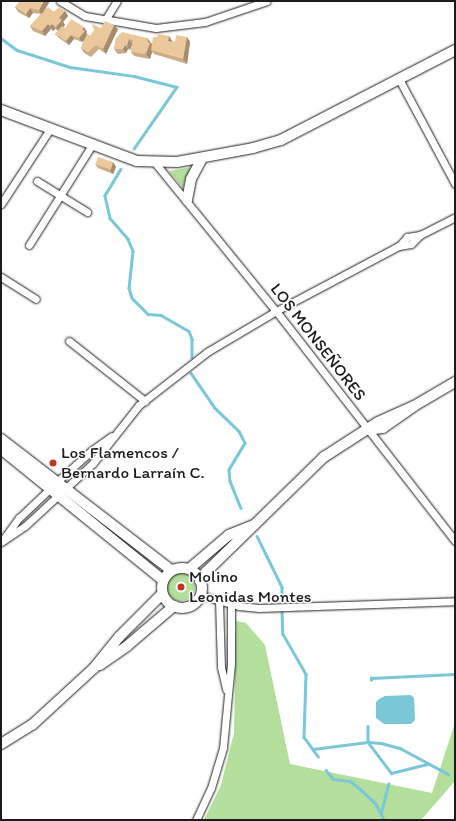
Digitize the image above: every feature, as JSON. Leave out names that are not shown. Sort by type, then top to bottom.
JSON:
[{"type":"street","points":[[60,1],[80,14],[143,27],[172,27],[205,22],[267,1]]},
{"type":"street","points":[[105,20],[117,1]]},
{"type":"street","points":[[1,110],[137,162],[156,164],[202,158],[280,140],[455,50]]},
{"type":"street","points":[[399,79],[455,184]]},
{"type":"street","points":[[1,204],[50,129]]},
{"type":"street","points":[[29,245],[92,145]]},
{"type":"street","points":[[187,200],[191,179],[202,158]]},
{"type":"street","name":"LOS MONSEÑORES","points":[[156,164],[187,200],[276,311],[455,541]]},
{"type":"street","points":[[37,181],[87,212]]},
{"type":"street","points":[[1,541],[19,531],[98,458],[112,436],[145,401],[207,352],[276,311],[399,246],[407,237],[420,235],[455,217]]},
{"type":"street","points":[[1,277],[36,299]]},
{"type":"street","points":[[70,341],[145,401]]},
{"type":"street","points":[[200,581],[319,461],[392,414],[414,406],[455,382]]},
{"type":"street","points":[[1,541],[19,518],[49,489],[92,450],[112,436]]},
{"type":"street","points":[[1,440],[66,488],[111,525],[171,570]]},
{"type":"street","points":[[1,449],[163,580]]},
{"type":"street","points":[[105,533],[111,525]]},
{"type":"street","points":[[189,569],[229,535],[254,525]]},
{"type":"street","points":[[1,744],[32,725],[94,668],[127,646],[174,606],[189,606],[200,595],[200,581],[189,569],[180,568],[171,570],[163,580],[162,594],[113,644],[94,668]]},
{"type":"street","points":[[162,594],[174,606]]},
{"type":"street","points":[[200,595],[231,604],[267,608],[455,601]]},
{"type":"street","points":[[219,600],[221,662],[227,691]]},
{"type":"street","points":[[196,820],[211,788],[221,759],[226,725],[227,691],[231,664],[231,604]]},
{"type":"green space","points":[[191,167],[185,181],[183,188],[169,171]]},
{"type":"green space","points":[[181,573],[191,577],[195,587],[191,597],[181,601],[171,597],[167,587],[171,577]]},
{"type":"green space","points":[[236,621],[246,623],[265,645],[290,764],[432,793],[455,723],[455,781],[421,820],[204,820],[221,785],[234,733]]},
{"type":"water","points":[[411,695],[414,698],[415,720],[411,724],[384,724],[376,718],[376,702],[379,699],[385,696]]},
{"type":"building","points":[[20,1],[44,1],[39,10],[30,8],[26,14],[15,7]]},
{"type":"building","points":[[48,7],[54,12],[59,7],[65,11],[59,18],[62,20],[56,27],[52,24],[50,26],[48,24],[42,31],[30,26]]},
{"type":"building","points":[[71,19],[84,27],[82,29],[85,31],[79,38],[71,35],[66,41],[55,34],[62,26],[65,28]]},
{"type":"building","points":[[105,21],[114,25],[103,49],[96,45],[88,52],[81,48],[87,34],[90,36],[94,30],[92,24],[101,28]]},
{"type":"building","points":[[122,32],[147,38],[148,42],[150,43],[146,54],[131,52],[133,40],[129,39],[127,46],[125,45],[123,49],[114,49],[116,38]]},
{"type":"building","points":[[158,34],[169,36],[168,41],[175,42],[176,35],[187,37],[183,59],[151,50],[153,37],[157,37]]},
{"type":"building","points":[[98,157],[113,162],[111,170],[96,165]]},
{"type":"building","points":[[178,582],[182,584],[179,588],[176,585]]},
{"type":"waterway","points":[[1,38],[17,50],[70,67],[134,76],[177,87],[134,149]]},
{"type":"waterway","points":[[121,169],[105,196],[110,218],[128,239],[133,251],[129,288],[132,298],[148,314],[161,315],[189,331],[192,339],[192,357]]},
{"type":"waterway","points":[[191,373],[215,408],[239,431],[245,443],[229,470],[230,481],[241,508]]},
{"type":"waterway","points":[[257,536],[282,587],[282,598]]},
{"type":"waterway","points":[[282,611],[283,634],[306,674],[304,737],[318,756]]},
{"type":"waterway","points":[[371,680],[371,678],[455,674]]},
{"type":"waterway","points":[[368,726],[368,742],[391,773],[428,764]]},
{"type":"waterway","points":[[313,749],[368,742],[381,743],[400,748],[448,774]]},
{"type":"waterway","points":[[326,770],[333,779],[350,781],[359,788],[376,804],[384,820]]},
{"type":"waterway","points":[[381,813],[388,784]]},
{"type":"place","name":"Los Flamencos / Bernardo Larraín C.","points":[[53,463]]},
{"type":"place","name":"Molino Leonidas Montes","points":[[181,587]]}]
